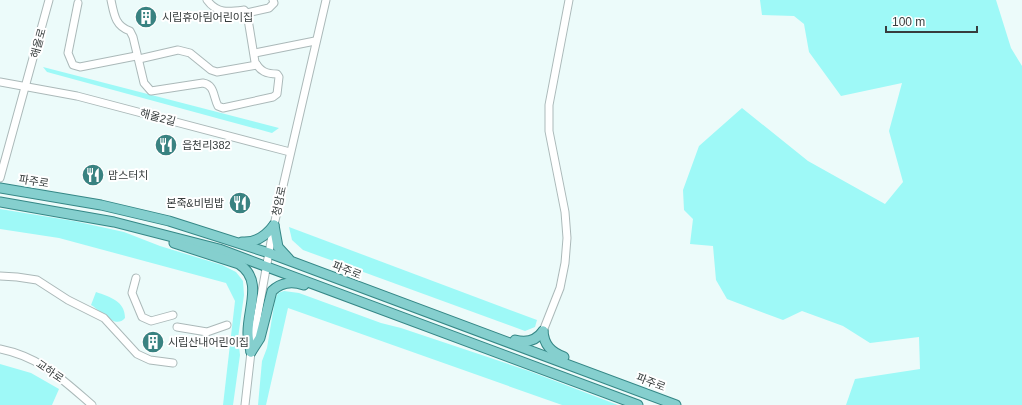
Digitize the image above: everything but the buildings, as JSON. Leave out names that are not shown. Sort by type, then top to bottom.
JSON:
[{"type":"main road","name":"파주로","points":[[0,188],[101,205],[169,221],[269,252],[676,405]]},
{"type":"main road","points":[[0,202],[114,222],[218,249],[266,265],[638,405]]},
{"type":"main road","points":[[233,242],[255,241],[263,237],[274,225]]},
{"type":"main road","points":[[274,225],[278,247],[286,256],[298,264]]},
{"type":"main road","points":[[142,229],[162,239],[238,264],[245,268],[251,277],[253,289],[248,334],[251,352]]},
{"type":"main road","points":[[251,352],[260,338],[272,291],[276,286],[284,283],[297,282],[349,301],[386,311]]},
{"type":"main road","points":[[493,337],[505,337],[526,342],[539,337],[543,332]]},
{"type":"main road","points":[[543,332],[546,343],[555,353],[587,366],[598,375]]},
{"type":"street","name":"해올로","points":[[0,178],[49,0]]},
{"type":"street","points":[[111,0],[117,23],[122,28],[130,31],[133,37],[144,83],[152,92],[203,83],[208,84],[213,89],[218,106],[223,108],[273,97],[277,94],[279,77],[277,74],[267,74],[257,65],[247,13]]},
{"type":"street","points":[[207,0],[211,5],[220,11],[227,12],[244,10],[247,13],[270,8],[274,3],[273,0]]},
{"type":"street","name":"청암로","points":[[244,405],[251,352],[274,225],[326,0]]},
{"type":"street","points":[[543,332],[560,288],[566,257],[567,238],[565,212],[549,131],[549,105],[569,0]]},
{"type":"street","points":[[78,3],[68,53],[73,65],[80,67],[178,50],[184,50],[217,72],[257,65]]},
{"type":"street","points":[[255,53],[316,41]]},
{"type":"street","points":[[208,84],[214,71]]},
{"type":"street","name":"해올2길","points":[[0,82],[77,96],[290,152]]},
{"type":"street","points":[[0,276],[18,276],[37,280],[68,300],[104,318],[137,354],[150,360],[173,363]]},
{"type":"street","points":[[136,278],[132,293],[142,317],[151,321],[173,315]]},
{"type":"street","points":[[177,327],[207,332],[227,325]]},
{"type":"street","name":"교하로","points":[[0,350],[36,360],[62,378],[92,405]]},
{"type":"shaded area","points":[[760,0],[996,0],[1011,48],[1022,66],[1022,405],[846,405],[855,379],[920,369],[919,337],[870,343],[843,326],[802,311],[783,320],[727,299],[716,280],[713,246],[690,244],[693,219],[684,210],[683,190],[699,146],[742,108],[808,161],[885,204],[903,182],[889,131],[902,83],[841,96],[809,52],[804,24],[794,16],[762,15]]},
{"type":"shaded area","points":[[43,67],[279,128],[272,133],[47,72]]},
{"type":"shaded area","points":[[0,209],[74,221],[124,232],[160,246],[222,265],[236,272],[243,281],[244,295],[238,338],[240,355],[233,405],[223,405],[235,301],[226,283],[59,238],[0,229]]},
{"type":"shaded area","points":[[289,227],[537,320],[535,327],[525,331],[303,250],[292,240]]},
{"type":"shaded area","points":[[284,291],[299,293],[381,323],[401,328],[529,371],[618,405],[562,405],[288,308],[266,405],[258,405],[262,361],[267,348],[275,300],[278,293]]},
{"type":"shaded area","points":[[96,292],[116,300],[122,307],[125,318],[117,322],[108,318],[91,305]]},
{"type":"shaded area","points":[[0,364],[31,373],[59,389],[52,405],[0,405]]},
{"type":"place","name":"시립휴아림어린이집","points":[[146,17]]},
{"type":"place","name":"읍천리382","points":[[166,145]]},
{"type":"place","name":"맘스터치","points":[[93,175]]},
{"type":"place","name":"본죽&비빔밥","points":[[240,203]]},
{"type":"place","name":"시립산내어린이집","points":[[153,342]]}]
